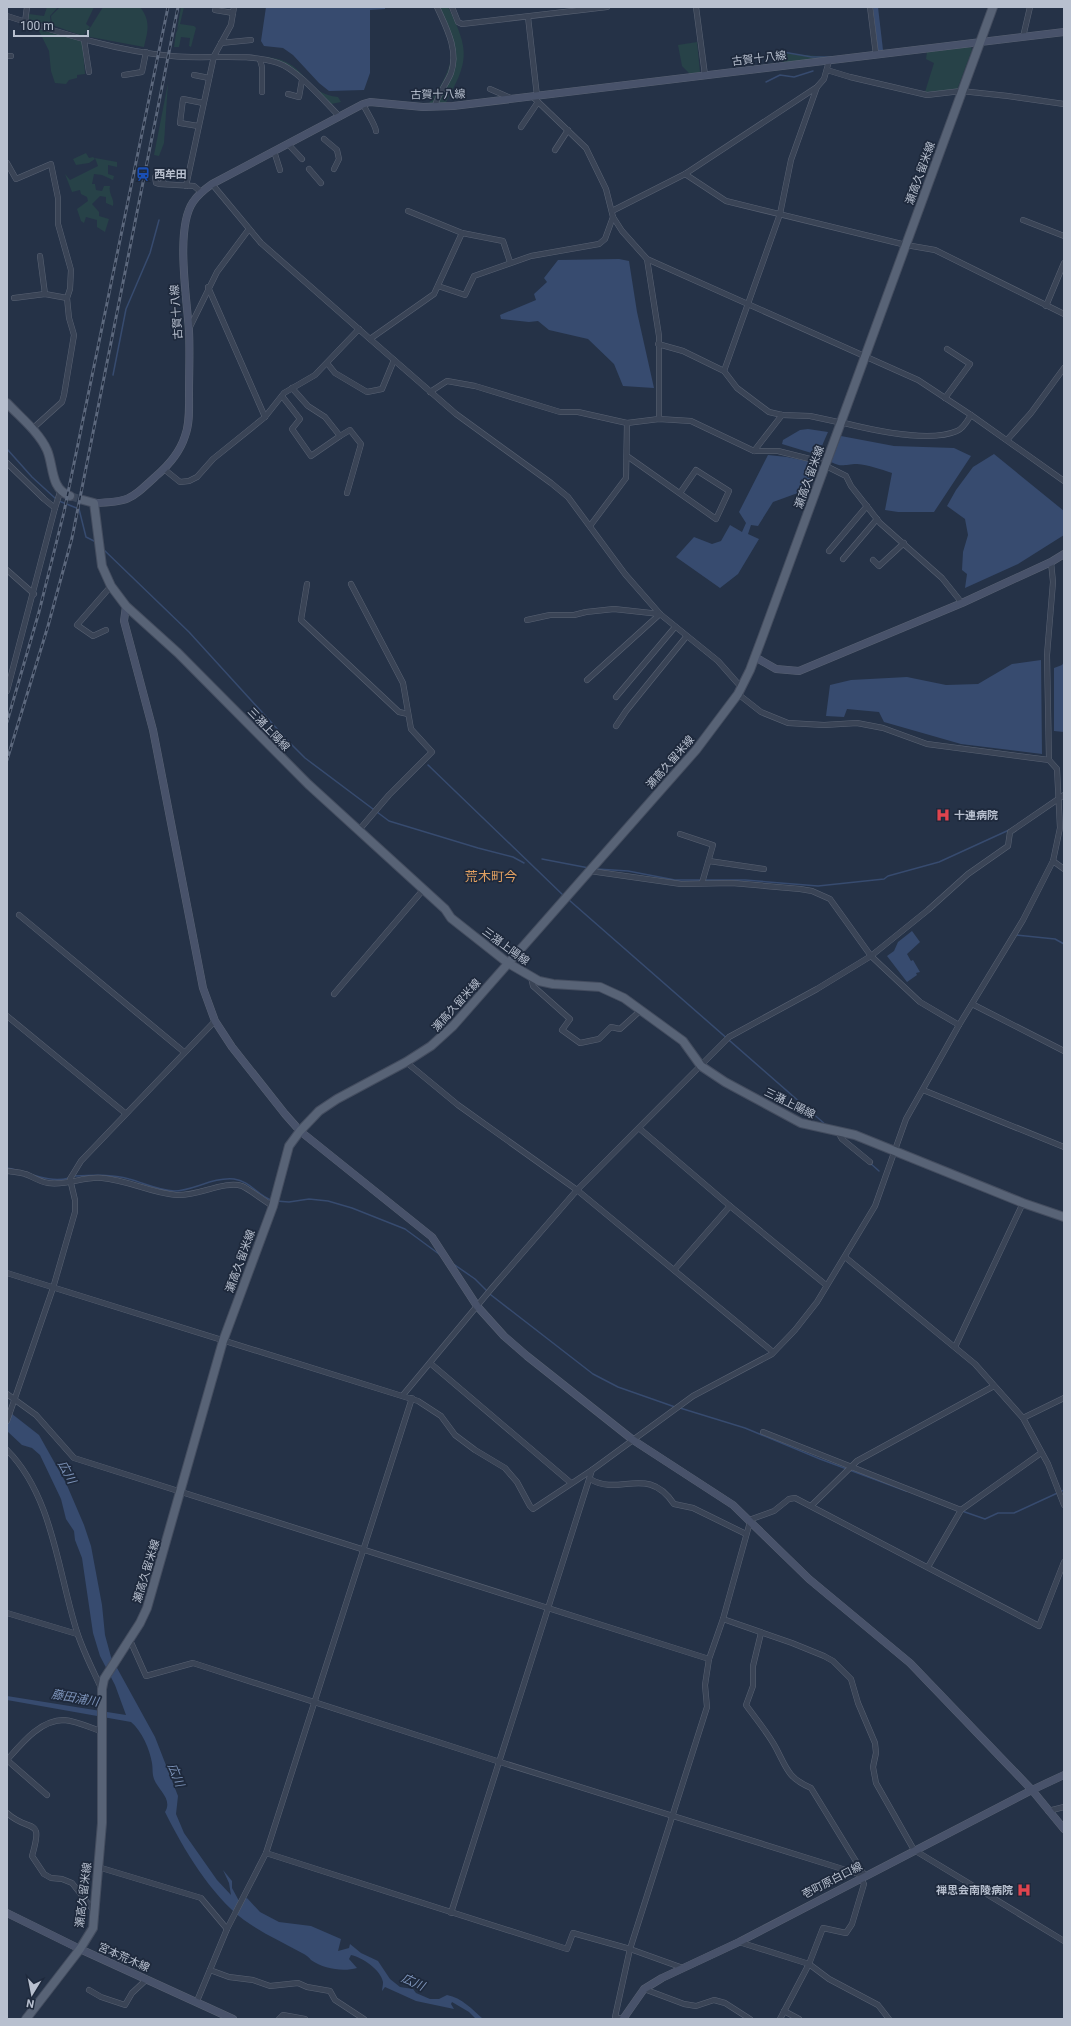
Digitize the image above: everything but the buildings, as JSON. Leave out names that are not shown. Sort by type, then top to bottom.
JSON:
[{"type":"main road","name":"瀬高久留米線","points":[[26,2019],[80,1949],[93,1928],[102,1823],[102,1689],[104,1679],[113,1663],[128,1643],[147,1608],[223,1341],[273,1206],[289,1146],[300,1131],[319,1111],[337,1098],[406,1062],[431,1046],[453,1026],[696,750],[740,691],[755,657],[824,465],[841,423],[961,91],[993,7]]},
{"type":"main road","name":"古賀十八線","points":[[94,503],[125,501],[135,495],[164,469],[181,445],[189,421],[188,330],[184,278],[184,233],[192,203],[201,192],[212,184],[363,104],[370,102],[453,106],[513,99],[536,98],[705,75],[1064,32]]},
{"type":"main road","points":[[7,403],[42,440],[47,450],[54,478],[61,489],[70,496]]},
{"type":"main road","points":[[83,500],[94,503]]},
{"type":"main road","name":"三潴上陽線","points":[[94,503],[97,516],[100,557],[111,586],[126,606],[161,636],[220,694],[289,766],[464,929],[508,963],[531,977],[553,984],[600,987],[624,998],[683,1041],[701,1066],[725,1082],[801,1123],[855,1135],[893,1152],[1023,1203],[1064,1217]]},
{"type":"main road","points":[[755,657],[776,669],[798,671],[962,603],[1051,562],[1064,554]]},
{"type":"main road","points":[[126,606],[124,621],[154,730],[202,988],[215,1021],[250,1072],[300,1131],[432,1237],[477,1306],[504,1336],[633,1440],[719,1495],[750,1521],[809,1579],[910,1662],[1032,1790],[1064,1829]]},
{"type":"main road","name":"壱町原白口線","points":[[622,2019],[644,1989],[662,1978],[739,1942],[914,1850],[1064,1775]]},
{"type":"main road","name":"宮本荒木線","points":[[7,1913],[80,1949],[197,2001],[233,2019]]},
{"type":"street","points":[[25,22],[27,7]]},
{"type":"street","points":[[186,186],[214,56],[231,25],[234,7]]},
{"type":"street","points":[[435,106],[438,96],[446,83],[454,63],[450,38],[438,7]]},
{"type":"street","points":[[452,7],[458,22],[462,24],[607,7]]},
{"type":"street","points":[[696,7],[705,75]]},
{"type":"street","points":[[870,7],[876,55]]},
{"type":"street","points":[[1023,37],[1030,7]]},
{"type":"street","points":[[215,10],[233,13]]},
{"type":"street","points":[[7,16],[84,40],[146,52],[173,56],[214,56],[278,63],[292,70],[340,117]]},
{"type":"street","points":[[521,127],[536,98],[528,17]]},
{"type":"street","points":[[84,40],[88,72]]},
{"type":"street","points":[[221,43],[251,40]]},
{"type":"street","points":[[124,75],[142,72],[146,52]]},
{"type":"street","points":[[260,60],[262,67],[262,92]]},
{"type":"street","points":[[612,211],[685,174],[817,87],[824,79],[829,61]]},
{"type":"street","points":[[827,70],[850,77],[927,95],[961,91],[1064,104]]},
{"type":"street","points":[[194,75],[209,78]]},
{"type":"street","points":[[288,94],[299,97],[302,80]]},
{"type":"street","points":[[724,372],[780,214],[791,160],[817,87]]},
{"type":"street","points":[[490,89],[513,99]]},
{"type":"street","points":[[536,98],[586,148],[606,189],[613,217],[622,231],[647,259],[918,380],[971,415],[1064,481]]},
{"type":"street","points":[[198,126],[180,123],[183,99],[203,102]]},
{"type":"street","points":[[363,104],[369,119],[376,128],[376,131]]},
{"type":"street","points":[[555,150],[568,130]]},
{"type":"street","points":[[324,139],[337,150],[339,159],[334,169]]},
{"type":"street","points":[[288,144],[302,159]]},
{"type":"street","points":[[274,151],[280,170]]},
{"type":"street","points":[[7,163],[16,179],[51,164],[58,198],[58,224],[71,270],[70,290],[67,298],[69,318],[74,335],[64,395],[62,402],[31,430]]},
{"type":"street","points":[[309,169],[321,183]]},
{"type":"street","points":[[685,174],[726,201],[906,245],[935,250],[1064,314]]},
{"type":"street","points":[[164,184],[194,186],[201,192]]},
{"type":"street","points":[[212,184],[261,243],[430,392],[456,414],[568,497],[625,574],[660,614],[686,637],[718,661],[740,691],[761,712],[794,724],[824,726],[857,723],[883,728],[927,744],[1049,760]]},
{"type":"street","points":[[408,211],[462,233],[503,241],[510,262]]},
{"type":"street","points":[[438,286],[465,295],[474,276],[510,262],[531,256],[599,244],[605,239],[613,217]]},
{"type":"street","points":[[1023,220],[1064,236]]},
{"type":"street","points":[[188,330],[208,287],[249,228]]},
{"type":"street","points":[[370,339],[434,294],[462,233]]},
{"type":"street","points":[[40,256],[45,294]]},
{"type":"street","points":[[647,259],[659,336],[659,419]]},
{"type":"street","points":[[1046,306],[1064,263]]},
{"type":"street","points":[[208,287],[265,417]]},
{"type":"street","points":[[14,298],[45,294],[67,298]]},
{"type":"street","points":[[164,469],[180,482],[189,482],[197,477],[213,459],[265,417],[282,396],[292,388],[315,375],[359,329]]},
{"type":"street","points":[[658,344],[683,351],[724,372],[737,388],[769,412],[782,415],[810,416],[879,432],[941,435],[959,431],[971,415]]},
{"type":"street","points":[[945,398],[970,364],[948,349]]},
{"type":"street","points":[[327,364],[335,373],[367,392],[382,389],[394,360]]},
{"type":"street","points":[[1007,440],[1031,413],[1064,368]]},
{"type":"street","points":[[430,392],[447,381],[475,386],[560,412],[578,412],[627,423],[659,419],[691,421],[754,451],[778,451],[814,460],[846,476],[851,486],[877,519],[942,578],[962,603]]},
{"type":"street","points":[[292,388],[308,406],[325,417],[340,436]]},
{"type":"street","points":[[282,396],[300,419],[292,429],[311,456],[350,430],[361,444],[347,493]]},
{"type":"street","points":[[754,451],[782,415]]},
{"type":"street","points":[[590,526],[626,478],[627,423]]},
{"type":"street","points":[[627,456],[680,493],[716,518],[729,491],[696,470],[680,493]]},
{"type":"street","points":[[7,463],[55,508]]},
{"type":"street","points":[[7,691],[61,489]]},
{"type":"street","points":[[829,551],[868,506]]},
{"type":"street","points":[[843,559],[877,519]]},
{"type":"street","points":[[873,560],[879,566],[904,543]]},
{"type":"street","points":[[7,1273],[223,1341],[412,1398],[441,1416],[455,1434],[475,1450],[505,1468],[517,1482],[533,1509],[592,1470],[693,1396],[773,1352],[795,1330],[817,1302],[875,1206],[906,1119],[959,1024],[1023,920],[1053,861],[1060,828],[1057,769],[1049,760],[1047,655],[1052,582],[1051,562]]},
{"type":"street","points":[[7,570],[34,594]]},
{"type":"street","points":[[307,584],[300,620],[399,712],[408,714]]},
{"type":"street","points":[[351,584],[403,683],[411,729],[432,752],[389,795],[359,830]]},
{"type":"street","points":[[106,630],[93,636],[77,625],[111,586]]},
{"type":"street","points":[[527,620],[550,615],[574,615],[614,609],[660,614]]},
{"type":"street","points":[[587,680],[660,614]]},
{"type":"street","points":[[616,697],[675,627]]},
{"type":"street","points":[[616,726],[626,710],[686,637]]},
{"type":"street","points":[[403,1395],[491,1289],[577,1190],[640,1129],[729,1037],[817,989],[871,956],[928,910],[968,874],[1008,846],[1010,832],[1064,795]]},
{"type":"street","points":[[680,834],[714,845],[702,883]]},
{"type":"street","points":[[709,861],[735,866],[764,869]]},
{"type":"street","points":[[1053,861],[1064,869]]},
{"type":"street","points":[[590,871],[681,884],[732,883],[800,889],[820,894],[830,899],[871,956],[920,1002],[959,1024]]},
{"type":"street","points":[[334,994],[423,890]]},
{"type":"street","points":[[19,915],[184,1052]]},
{"type":"street","points":[[531,977],[533,986],[570,1019],[562,1030],[580,1043],[599,1039],[611,1027],[620,1029],[641,1010]]},
{"type":"street","points":[[972,1004],[1064,1052]]},
{"type":"street","points":[[7,1016],[125,1113]]},
{"type":"street","points":[[7,1421],[53,1288],[75,1212],[75,1200],[70,1179],[81,1161],[125,1113],[215,1021]]},
{"type":"street","points":[[406,1062],[458,1105],[577,1190],[773,1352]]},
{"type":"street","points":[[923,1090],[1064,1147]]},
{"type":"street","points":[[640,1129],[826,1285]]},
{"type":"street","points":[[838,1132],[842,1139],[870,1162]]},
{"type":"street","points":[[7,1171],[23,1173],[47,1183],[102,1178],[119,1181],[161,1194],[179,1196],[198,1193],[232,1184],[243,1187],[273,1206]]},
{"type":"street","points":[[955,1347],[1023,1203]]},
{"type":"street","points":[[674,1270],[730,1206]]},
{"type":"street","points":[[845,1257],[975,1364],[1023,1418],[1040,1453],[1048,1464],[1064,1505]]},
{"type":"street","points":[[430,1363],[571,1483]]},
{"type":"street","points":[[812,1505],[850,1467],[857,1462],[994,1386]]},
{"type":"street","points":[[7,1394],[36,1415],[74,1458],[147,1480],[180,1493],[709,1659]]},
{"type":"street","points":[[197,2001],[227,1929],[233,1920],[266,1853],[412,1398]]},
{"type":"street","points":[[1023,1418],[1064,1398]]},
{"type":"street","points":[[763,1432],[961,1510]]},
{"type":"street","points":[[7,1450],[23,1470],[38,1499],[54,1543],[77,1634],[102,1689]]},
{"type":"street","points":[[928,1567],[961,1510],[1040,1453]]},
{"type":"street","points":[[451,1913],[592,1470]]},
{"type":"street","points":[[590,1479],[597,1483],[618,1485],[641,1482],[654,1486],[667,1493],[674,1504],[694,1508],[746,1534]]},
{"type":"street","points":[[622,2019],[615,2017],[630,1949],[707,1707],[705,1685],[709,1659],[723,1619],[750,1521],[774,1511],[789,1499],[795,1498],[812,1505],[1039,1626],[1064,1562]]},
{"type":"street","points":[[7,1613],[77,1634]]},
{"type":"street","points":[[723,1619],[824,1656],[851,1679],[858,1703],[875,1743],[876,1753],[873,1767],[876,1782],[914,1850],[1064,1941]]},
{"type":"street","points":[[761,1633],[752,1666],[753,1686],[747,1698],[746,1705],[776,1749],[782,1764],[800,1784],[811,1788],[863,1877],[864,1884],[852,1924],[846,1933],[822,1928],[809,1964],[780,2019]]},
{"type":"street","points":[[128,1643],[146,1676],[193,1663],[315,1701],[500,1762],[672,1814],[863,1877]]},
{"type":"street","points":[[48,1795],[7,1760],[35,1731],[50,1722],[64,1720],[103,1732]]},
{"type":"street","points":[[1048,1811],[1064,1807]]},
{"type":"street","points":[[7,1813],[16,1821],[32,1826],[36,1830],[38,1836],[32,1856],[44,1874],[50,1878],[62,1879],[72,1883],[94,1911]]},
{"type":"street","points":[[266,1853],[567,1949],[573,1933],[630,1949],[683,1968]]},
{"type":"street","points":[[98,1867],[201,1898],[227,1929]]},
{"type":"street","points":[[739,1942],[809,1964],[828,1979],[878,2005],[888,2019]]},
{"type":"street","points":[[210,1970],[229,1978],[253,1980],[270,1986],[298,1983],[330,1991],[335,2000],[364,2019]]},
{"type":"street","points":[[89,1990],[101,1997],[125,2006],[132,1993],[147,1979]]},
{"type":"street","points":[[644,1989],[684,2004],[696,2006],[714,2000],[725,2003],[750,2019]]},
{"type":"street","points":[[784,2011],[799,2019]]},
{"type":"street","points":[[278,2019],[283,2015],[305,2019]]},
{"type":"green space","points":[[47,7],[58,7],[50,16],[51,25],[28,19],[29,14],[44,16]]},
{"type":"green space","points":[[60,7],[94,7],[86,24],[90,27],[83,36],[52,25],[51,16]]},
{"type":"green space","points":[[103,7],[140,7],[146,17],[148,26],[144,47],[85,36]]},
{"type":"green space","points":[[181,7],[184,7],[180,24],[194,26],[196,28],[191,47],[189,46],[190,38],[181,37],[179,47],[174,47],[176,33],[180,25],[177,30]]},
{"type":"green space","points":[[437,7],[448,7],[460,35],[464,56],[459,77],[445,104],[428,105],[446,75],[451,59],[450,42]]},
{"type":"green space","points":[[37,27],[82,41],[85,74],[77,75],[77,78],[69,80],[66,84],[55,83],[51,71],[49,51]]},
{"type":"green space","points":[[697,42],[700,72],[690,74],[682,66],[678,45]]},
{"type":"green space","points":[[971,47],[972,50],[957,90],[925,92],[934,63],[926,59],[927,52]]},
{"type":"green space","points":[[783,53],[828,57],[782,64]]},
{"type":"green space","points":[[267,57],[281,60],[293,66],[314,87],[328,95],[338,97],[341,102],[331,104],[286,64],[265,59]]},
{"type":"green space","points":[[168,83],[164,143],[159,156],[154,155]]},
{"type":"green space","points":[[86,153],[89,158],[93,157],[95,159],[89,163],[76,165],[73,159]]},
{"type":"green space","points":[[95,158],[117,162],[117,167],[108,165],[108,174],[114,176],[113,180],[102,175],[94,174],[92,184],[95,184],[96,190],[102,191],[104,186],[110,186],[113,206],[106,203],[106,197],[100,196],[92,204],[99,212],[99,216],[109,219],[105,232],[97,227],[97,220],[86,217],[84,223],[81,221],[77,209],[88,201],[87,197],[81,194],[80,190],[72,192],[65,174],[70,180],[98,166]]},
{"type":"water","points":[[266,7],[385,7],[385,9],[370,10],[370,73],[364,90],[329,91],[319,83],[293,55],[283,48],[264,46],[261,41]]},
{"type":"water","points":[[873,7],[878,7],[883,50],[878,51]]},
{"type":"water","points":[[619,259],[629,261],[637,312],[654,388],[623,386],[614,364],[588,339],[549,330],[538,321],[529,322],[501,319],[500,315],[536,300],[534,294],[547,282],[544,278],[558,260]]},
{"type":"water","points":[[808,429],[828,432],[818,455],[782,444],[783,440],[800,430]]},
{"type":"water","points":[[841,436],[894,446],[954,448],[971,456],[934,512],[898,512],[885,510],[892,473],[866,465],[841,465],[831,462]]},
{"type":"water","points":[[994,454],[1064,511],[1064,535],[1018,564],[965,588],[967,574],[962,570],[963,552],[968,535],[965,519],[947,506],[956,490],[973,467]]},
{"type":"water","points":[[768,455],[816,463],[806,490],[773,502],[758,526],[751,525],[748,534],[759,539],[738,574],[720,588],[676,557],[694,537],[712,544],[721,541],[730,525],[742,532],[746,523],[739,512]]},
{"type":"water","points":[[1041,660],[1042,754],[961,744],[884,722],[879,712],[847,709],[844,717],[826,716],[830,685],[851,680],[907,677],[946,685],[978,684],[1012,664]]},
{"type":"water","points":[[1064,662],[1064,732],[1054,731],[1054,668],[1062,665]]},
{"type":"water","points":[[912,931],[920,942],[907,954],[911,961],[913,960],[920,972],[916,973],[917,975],[907,982],[887,956],[894,951],[898,942]]},
{"type":"water","points":[[7,1410],[39,1435],[66,1483],[84,1525],[91,1546],[102,1605],[105,1635],[111,1657],[155,1737],[178,1796],[176,1814],[184,1833],[217,1880],[231,1895],[229,1883],[223,1870],[232,1881],[232,1888],[239,1901],[247,1898],[260,1912],[279,1922],[311,1926],[341,1939],[338,1951],[349,1948],[350,1944],[361,1953],[378,1961],[390,1979],[400,1987],[413,1989],[416,1993],[430,1999],[439,1999],[447,1995],[452,1996],[466,2004],[483,2019],[476,2019],[469,2012],[452,2002],[451,2004],[454,2009],[416,2001],[385,1987],[382,1991],[382,1977],[375,1969],[360,1958],[351,1955],[349,1959],[357,1968],[340,1970],[328,1968],[316,1963],[305,1955],[251,1925],[220,1898],[189,1856],[165,1812],[167,1807],[166,1799],[154,1779],[151,1758],[147,1747],[139,1730],[131,1722],[7,1700],[7,1696],[126,1715],[115,1685],[100,1656],[93,1633],[82,1558],[75,1540],[74,1531],[66,1519],[61,1499],[40,1455],[32,1448],[22,1445],[7,1431]]},
{"type":"waterway","points":[[783,52],[812,57],[831,57]]},
{"type":"waterway","points":[[766,82],[780,75],[794,77],[813,71]]},
{"type":"waterway","points":[[113,375],[126,309],[150,253],[159,220]]},
{"type":"waterway","points":[[7,449],[32,477],[56,499]]},
{"type":"waterway","points":[[59,501],[79,509],[86,537],[96,542]]},
{"type":"waterway","points":[[103,549],[189,632],[305,758],[389,821],[513,857],[524,863]]},
{"type":"waterway","points":[[428,765],[564,896]]},
{"type":"waterway","points":[[597,869],[628,871],[675,880],[745,880],[818,886],[884,879],[888,876],[939,862],[1009,830]]},
{"type":"waterway","points":[[542,859],[589,868]]},
{"type":"waterway","points":[[569,900],[826,1125]]},
{"type":"waterway","points":[[1016,935],[1055,939],[1064,944]]},
{"type":"waterway","points":[[870,1163],[879,1171]]},
{"type":"waterway","points":[[7,1168],[45,1178],[69,1178]]},
{"type":"waterway","points":[[74,1176],[116,1176],[174,1191],[188,1189],[218,1180],[234,1179],[245,1182],[266,1198],[271,1200]]},
{"type":"waterway","points":[[276,1201],[289,1202],[309,1199],[328,1201],[352,1208],[405,1229],[439,1254]]},
{"type":"waterway","points":[[452,1263],[475,1279],[491,1295],[593,1374],[618,1387],[675,1407]]},
{"type":"waterway","points":[[680,1408],[745,1428],[820,1459],[906,1491]]},
{"type":"waterway","points":[[962,1511],[985,1519],[998,1513],[1014,1513],[1064,1490]]},
{"type":"tunnel","points":[[70,496],[83,500]]},
{"type":"railway","points":[[7,722],[39,612],[64,512],[168,7]]},
{"type":"railway","points":[[7,760],[48,626],[72,538],[178,7]]},
{"type":"place","name":"西牟田","points":[[143,174]]},
{"type":"place","name":"十連病院","points":[[943,815]]},
{"type":"place","name":"禅思会南陵病院","points":[[1024,1890]]},
{"type":"district","name":"荒木町今","points":[[491,876]]},
{"type":"water label","name":"広川","points":[[67,1472]]},
{"type":"water label","name":"藤田浦川","points":[[75,1698]]},
{"type":"water label","name":"広川","points":[[176,1775]]},
{"type":"water label","name":"広川","points":[[413,1982]]}]
